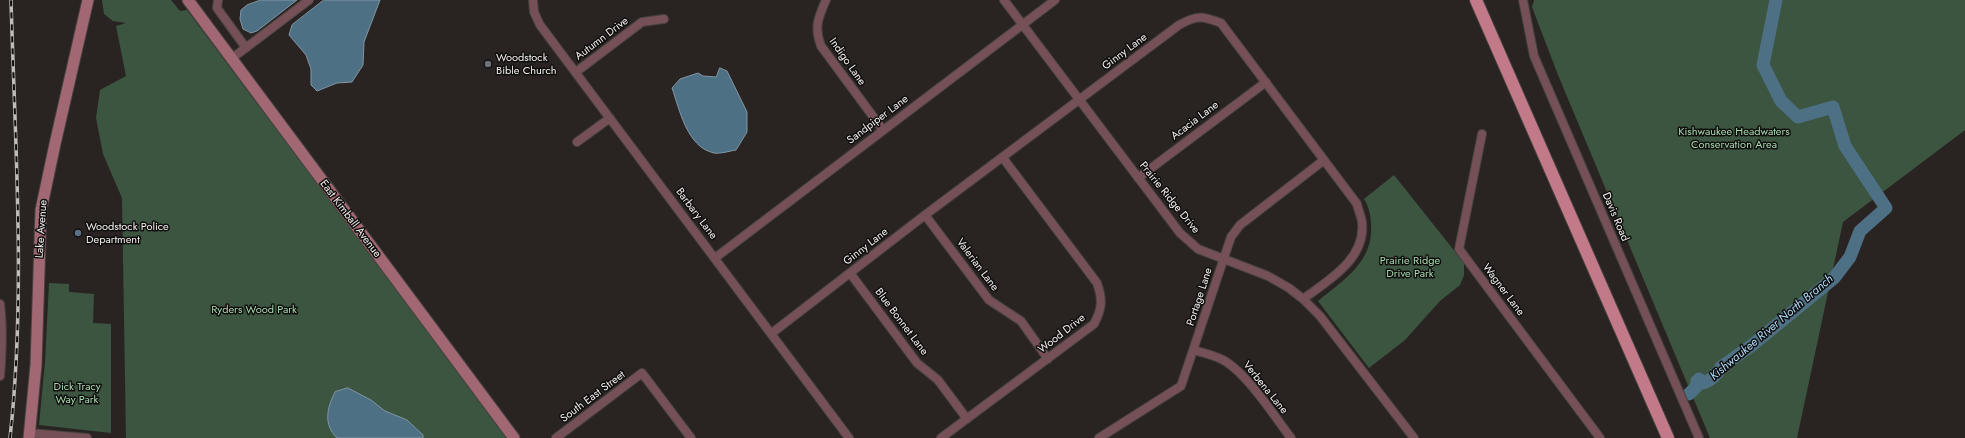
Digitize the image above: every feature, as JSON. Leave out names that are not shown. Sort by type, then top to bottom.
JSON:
[{"type":"main road","points":[[1476,0],[1668,438]]},
{"type":"street","name":"Lake Avenue","points":[[29,435],[36,365],[41,210],[88,0]]},
{"type":"street","name":"East Kimball Avenue","points":[[188,0],[514,438]]},
{"type":"street","points":[[218,0],[217,8],[246,48]]},
{"type":"street","points":[[231,59],[309,0]]},
{"type":"street","name":"Barbary Lane","points":[[533,0],[534,12],[540,25],[850,438]]},
{"type":"street","name":"Indigo Lane","points":[[826,0],[817,20],[817,35],[821,46],[883,130]]},
{"type":"street","name":"Prairie Ridge Drive","points":[[1004,0],[1180,233],[1198,248],[1224,260],[1268,276],[1304,299],[1320,316],[1414,438]]},
{"type":"street","name":"Sandpiper Lane","points":[[715,258],[1055,0]]},
{"type":"street","name":"Davis Road","points":[[1523,0],[1534,56],[1699,438]]},
{"type":"street","name":"Ginny Lane","points":[[772,333],[925,215],[1003,158],[1179,24],[1190,18],[1204,16],[1220,23],[1357,204],[1362,222],[1361,236],[1356,253],[1345,267],[1304,299]]},
{"type":"street","name":"Autumn Drive","points":[[576,72],[642,22],[664,20]]},
{"type":"street","name":"Acacia Lane","points":[[1138,178],[1266,82]]},
{"type":"street","points":[[577,142],[610,118]]},
{"type":"street","name":"Wagner Lane","points":[[1482,134],[1459,248],[1600,438]]},
{"type":"street","name":"Wood Drive","points":[[941,438],[1094,324],[1100,311],[1102,298],[1097,283],[1003,158]]},
{"type":"street","name":"Portage Lane","points":[[1099,438],[1181,386],[1231,237],[1240,225],[1324,160]]},
{"type":"street","name":"Valerian Lane","points":[[925,215],[989,300],[1021,321],[1048,359]]},
{"type":"street","name":"Blue Bonnet Lane","points":[[850,273],[917,363],[938,380],[967,419]]},
{"type":"street","points":[[0,304],[2,319],[2,351],[0,376]]},
{"type":"street","name":"Verbena Lane","points":[[1194,350],[1222,359],[1234,367],[1245,378],[1291,438]]},
{"type":"street","name":"South East Street","points":[[556,438],[642,373],[691,438]]},
{"type":"street","points":[[29,435],[87,438]]},
{"type":"green space","name":"Ryders Wood Park","points":[[102,0],[171,0],[180,11],[187,10],[507,438],[126,438],[122,198],[103,154],[96,118],[100,90],[126,76],[116,26],[126,23],[113,21],[104,14]]},
{"type":"green space","name":"Kishwaukee Headwaters Conservation Area","points":[[1534,0],[1965,0],[1965,130],[1843,222],[1797,438],[1710,438],[1558,75],[1532,7]]},
{"type":"green space","name":"Prairie Ridge Drive Park","points":[[1394,175],[1464,263],[1464,275],[1460,285],[1440,301],[1405,340],[1369,368],[1318,301],[1346,278],[1362,260],[1371,238],[1370,215],[1364,199]]},
{"type":"green space","name":"Dick Tracy Way Park","points":[[49,283],[69,284],[69,292],[94,294],[93,323],[111,324],[111,433],[39,425],[45,362]]},
{"type":"water","points":[[261,0],[297,0],[257,31],[251,33],[243,29],[240,19],[241,10],[247,5]]},
{"type":"water","points":[[324,0],[380,0],[364,42],[363,65],[352,82],[337,83],[317,91],[311,85],[311,69],[306,55],[289,35],[292,25]]},
{"type":"water","points":[[720,68],[727,71],[747,112],[747,132],[736,150],[714,153],[697,144],[691,136],[682,117],[672,88],[680,79],[698,73],[703,76],[716,77]]},
{"type":"water","points":[[348,388],[371,400],[385,411],[407,420],[423,435],[423,438],[337,438],[328,422],[328,410],[335,392]]},
{"type":"waterway","name":"Kishwaukee River North Branch","points":[[1689,394],[1696,387],[1699,379],[1702,383],[1713,377],[1721,367],[1751,346],[1834,278],[1850,257],[1860,231],[1886,208],[1845,146],[1833,107],[1798,117],[1781,101],[1763,65],[1776,0]]},
{"type":"railway","points":[[10,438],[15,384],[18,274],[17,165],[11,0]]},
{"type":"place","name":"Woodstock Bible Church","points":[[488,64]]},
{"type":"place","name":"Woodstock Police Department","points":[[78,233]]}]
